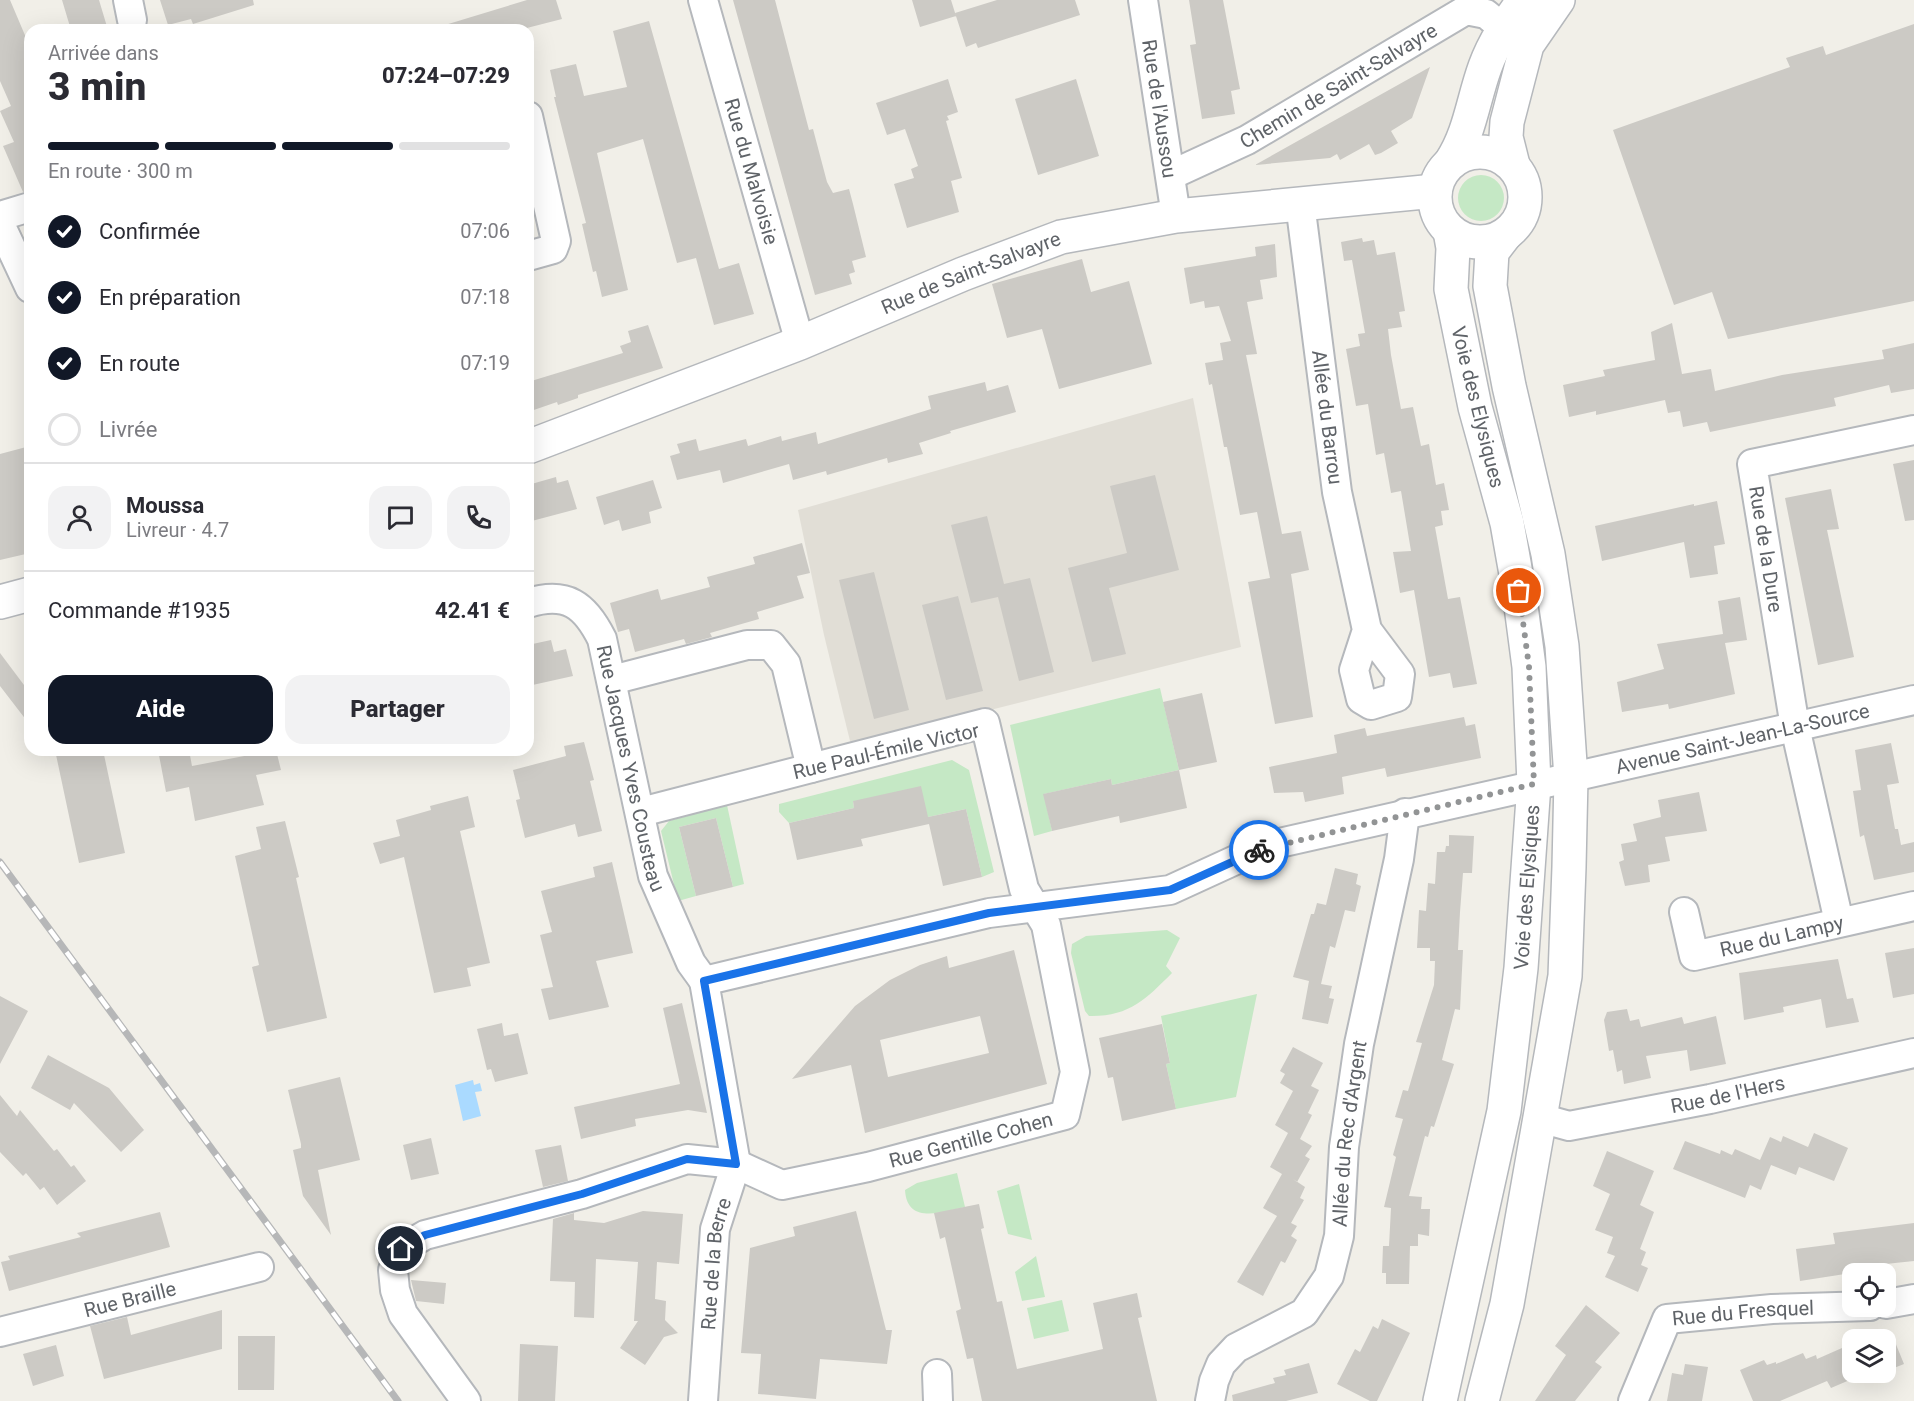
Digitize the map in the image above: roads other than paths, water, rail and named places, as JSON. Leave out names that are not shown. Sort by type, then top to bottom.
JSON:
[{"type":"street","name":"Rue du Malvoisie","points":[[703,0],[800,343]]},
{"type":"street","name":"Rue de l'Aussou","points":[[1143,0],[1176,216]]},
{"type":"street","points":[[1524,0],[1503,28],[1484,70],[1463,142],[1443,172],[1435,191],[1440,219],[1450,231],[1462,239],[1478,242],[1505,235],[1522,215],[1526,203],[1521,178],[1513,165],[1506,137],[1507,122],[1527,45],[1558,0]]},
{"type":"street","name":"Chemin de Saint-Salvayre","points":[[1171,175],[1247,140],[1466,10],[1486,14],[1503,28]]},
{"type":"street","points":[[534,143],[556,241],[540,253]]},
{"type":"street","points":[[1451,162],[1474,152],[1490,153],[1513,165]]},
{"type":"street","name":"Rue de Saint-Salvayre","points":[[534,445],[800,343],[1020,251],[1061,237],[1176,216],[1435,191]]},
{"type":"street","name":"Allée du Barrou","points":[[1300,203],[1337,492],[1356,590],[1367,630]]},
{"type":"street","points":[[0,216],[24,209]]},
{"type":"street","points":[[0,224],[24,275]]},
{"type":"street","name":"Voie des Elysiques","points":[[1440,1401],[1504,1111],[1521,968],[1534,784],[1529,667],[1519,591],[1507,523],[1474,407],[1451,289],[1453,248],[1450,231]]},
{"type":"street","name":"Voie des Elysiques","points":[[1482,1401],[1507,1304],[1565,976],[1571,778],[1562,646],[1548,554],[1509,386],[1490,286],[1492,252],[1505,235]]},
{"type":"street","name":"Rue de la Dure","points":[[1795,727],[1752,464],[1914,430]]},
{"type":"street","points":[[0,602],[24,596]]},
{"type":"street","name":"Rue Jacques Yves Cousteau","points":[[534,602],[548,599],[575,603],[591,617],[602,639],[653,876],[691,963],[704,981]]},
{"type":"street","points":[[612,680],[747,645],[771,645],[786,664],[811,768]]},
{"type":"street","name":"Avenue Saint-Jean-La-Source","points":[[1571,778],[1739,737],[1795,727],[1914,700]]},
{"type":"street","name":"Rue Paul-Émile Victor","points":[[641,812],[985,723],[1024,889],[1032,906]]},
{"type":"street","points":[[1795,727],[1839,922]]},
{"type":"street","points":[[704,981],[936,925],[1032,906],[1071,904],[1170,890],[1266,846],[1534,784],[1571,778]]},
{"type":"street","name":"Allée du Rec d'Argent","points":[[1210,1401],[1214,1381],[1221,1364],[1236,1348],[1304,1313],[1329,1276],[1339,1236],[1344,1147],[1359,1044],[1399,859],[1405,813]]},
{"type":"street","name":"Rue Gentille Cohen","points":[[736,1164],[782,1185],[868,1167],[1065,1114],[1075,1072],[1046,925],[1032,906]]},
{"type":"street","name":"Rue du Lampy","points":[[1684,912],[1694,956],[1914,906]]},
{"type":"street","name":"Rue de la Berre","points":[[703,1401],[715,1229],[736,1164],[704,981]]},
{"type":"street","name":"Rue de l'Hers","points":[[1540,1118],[1569,1126],[1710,1099],[1914,1053]]},
{"type":"street","points":[[466,1401],[403,1314],[395,1290],[393,1270],[401,1249],[425,1235],[582,1194],[687,1159],[736,1164]]},
{"type":"street","name":"Rue Braille","points":[[0,1332],[259,1267]]},
{"type":"street","points":[[1896,1302],[1914,1299]]},
{"type":"street","name":"Rue du Fresquel","points":[[1633,1401],[1667,1319],[1772,1309],[1842,1307]]},
{"type":"water","points":[[473,1080],[474,1085],[480,1083],[482,1091],[475,1092],[481,1116],[463,1121],[455,1085]]},
{"type":"railway","points":[[0,862],[398,1401]]}]
